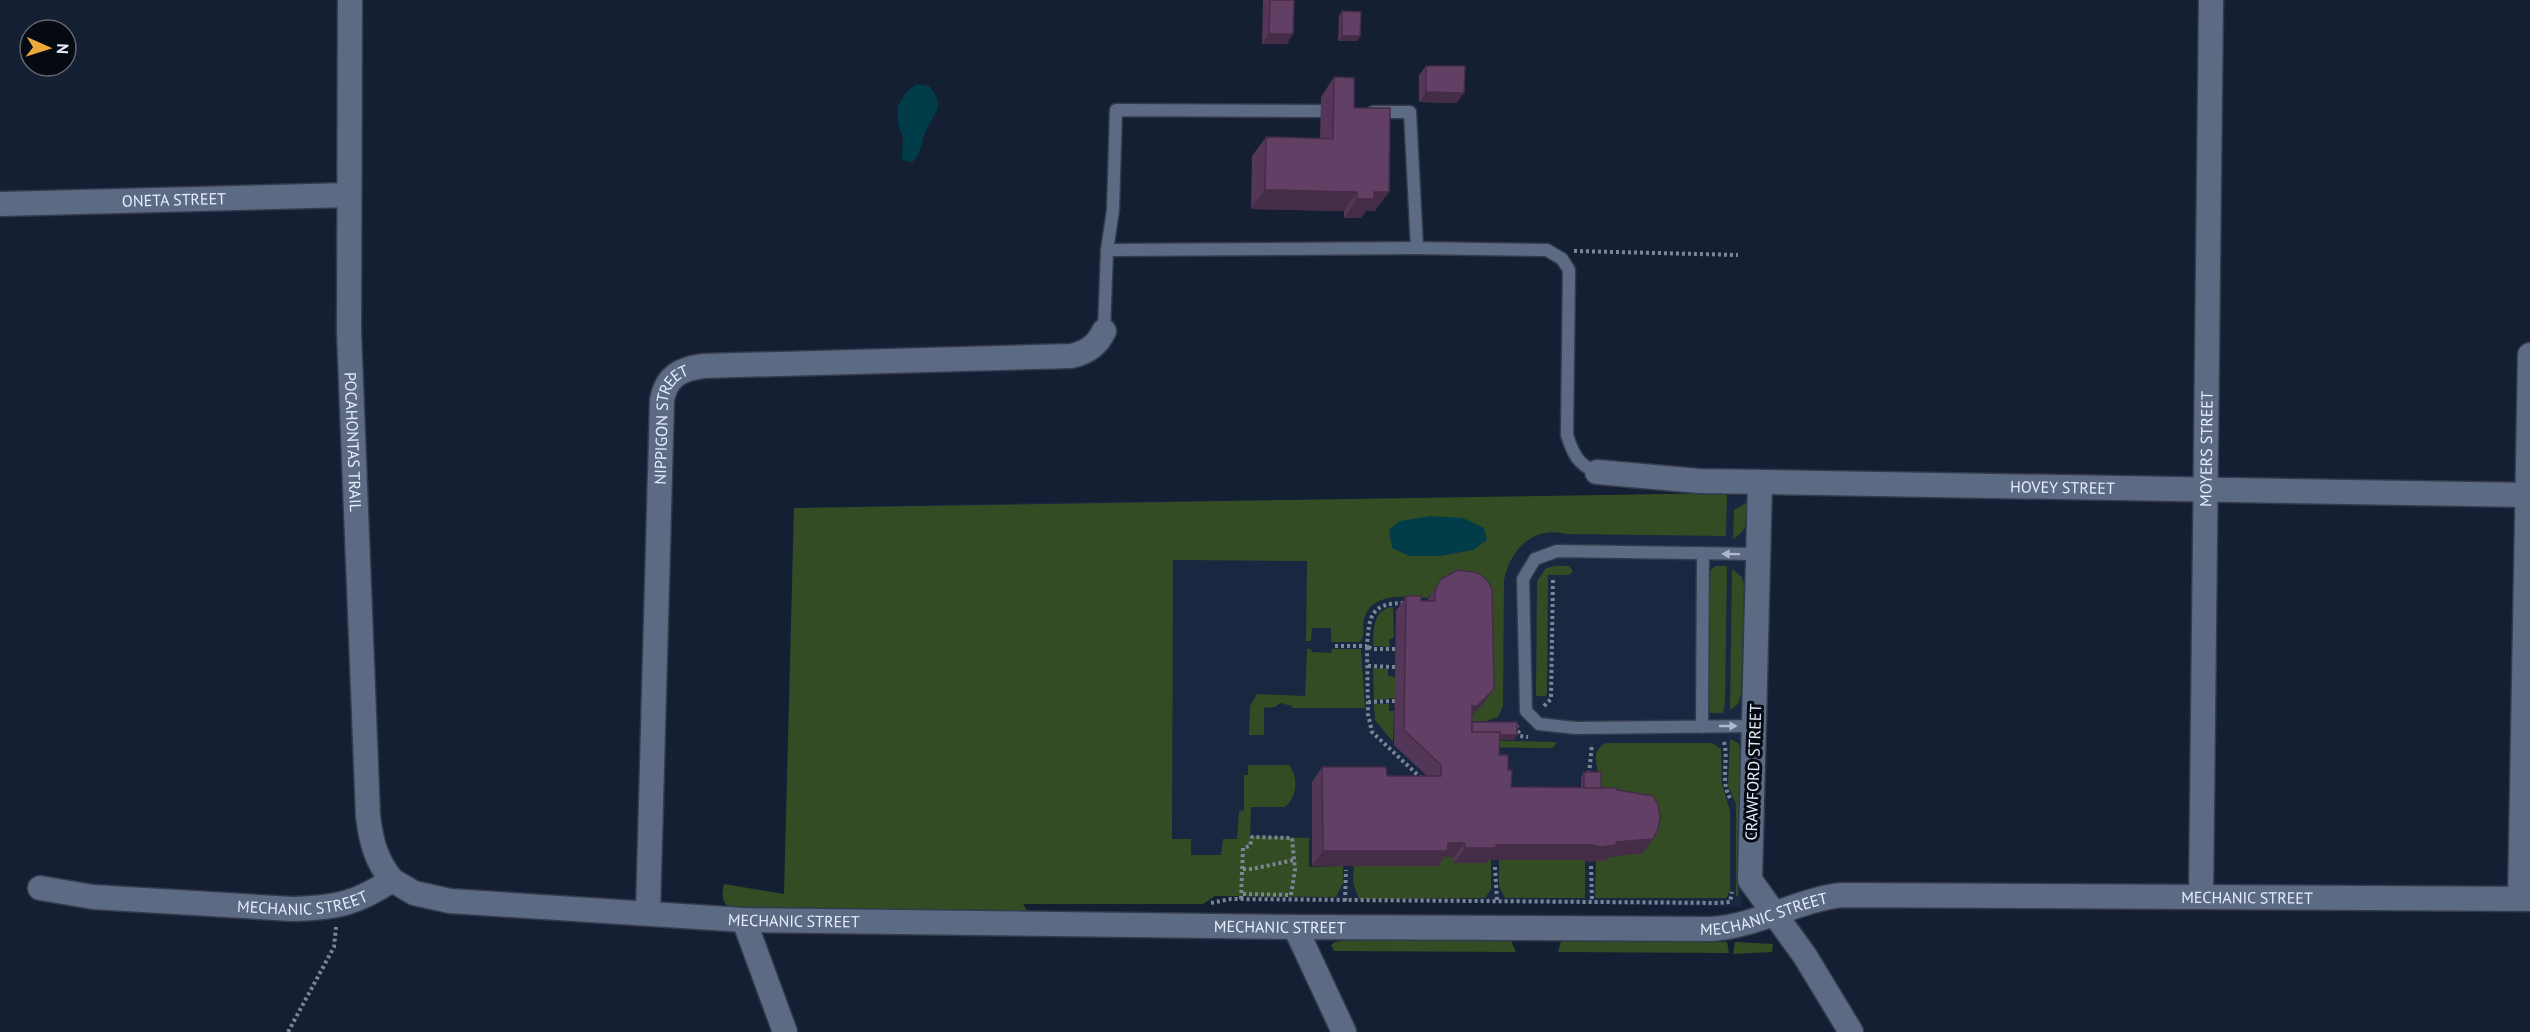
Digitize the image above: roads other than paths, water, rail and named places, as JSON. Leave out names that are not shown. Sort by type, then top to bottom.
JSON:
[{"type":"street","name":"POCAHONTAS TRAIL","points":[[350,0],[351,405],[368,816],[375,852],[383,870],[392,880]]},
{"type":"street","name":"MOYERS STREET","points":[[2201,897],[2211,0]]},
{"type":"street","name":"ONETA STREET","points":[[0,204],[349,195]]},
{"type":"street","name":"NIPPIGON STREET","points":[[648,913],[662,400],[664,388],[670,378],[685,370],[703,366],[1071,356],[1094,346],[1104,331]]},
{"type":"street","points":[[2525,899],[2530,355]]},
{"type":"street","name":"HOVEY STREET","points":[[1597,472],[1679,480],[1760,482],[2529,495]]},
{"type":"street","name":"CRAWFORD STREET","points":[[1760,482],[1750,880],[1805,956],[1851,1032]]},
{"type":"street","name":"MECHANIC STREET","points":[[40,888],[93,897],[246,908],[315,908],[362,899],[392,880],[414,893],[450,901],[744,920],[1295,927],[1712,929],[1728,928],[1807,901],[1842,895],[2525,899]]},
{"type":"street","points":[[744,920],[785,1032]]},
{"type":"street","points":[[1295,927],[1344,1032]]},
{"type":"lane","points":[[1104,331],[1107,250],[1113,210],[1116,110],[1320,111]]},
{"type":"lane","points":[[1364,112],[1410,112],[1417,248]]},
{"type":"lane","points":[[1107,250],[1417,248],[1547,250],[1562,259],[1569,270],[1567,435],[1578,462],[1597,472]]},
{"type":"lane","points":[[1754,726],[1576,728],[1539,724],[1526,711],[1523,579],[1535,559],[1557,551],[1758,554]]},
{"type":"lane","points":[[1702,727],[1703,553]]}]
